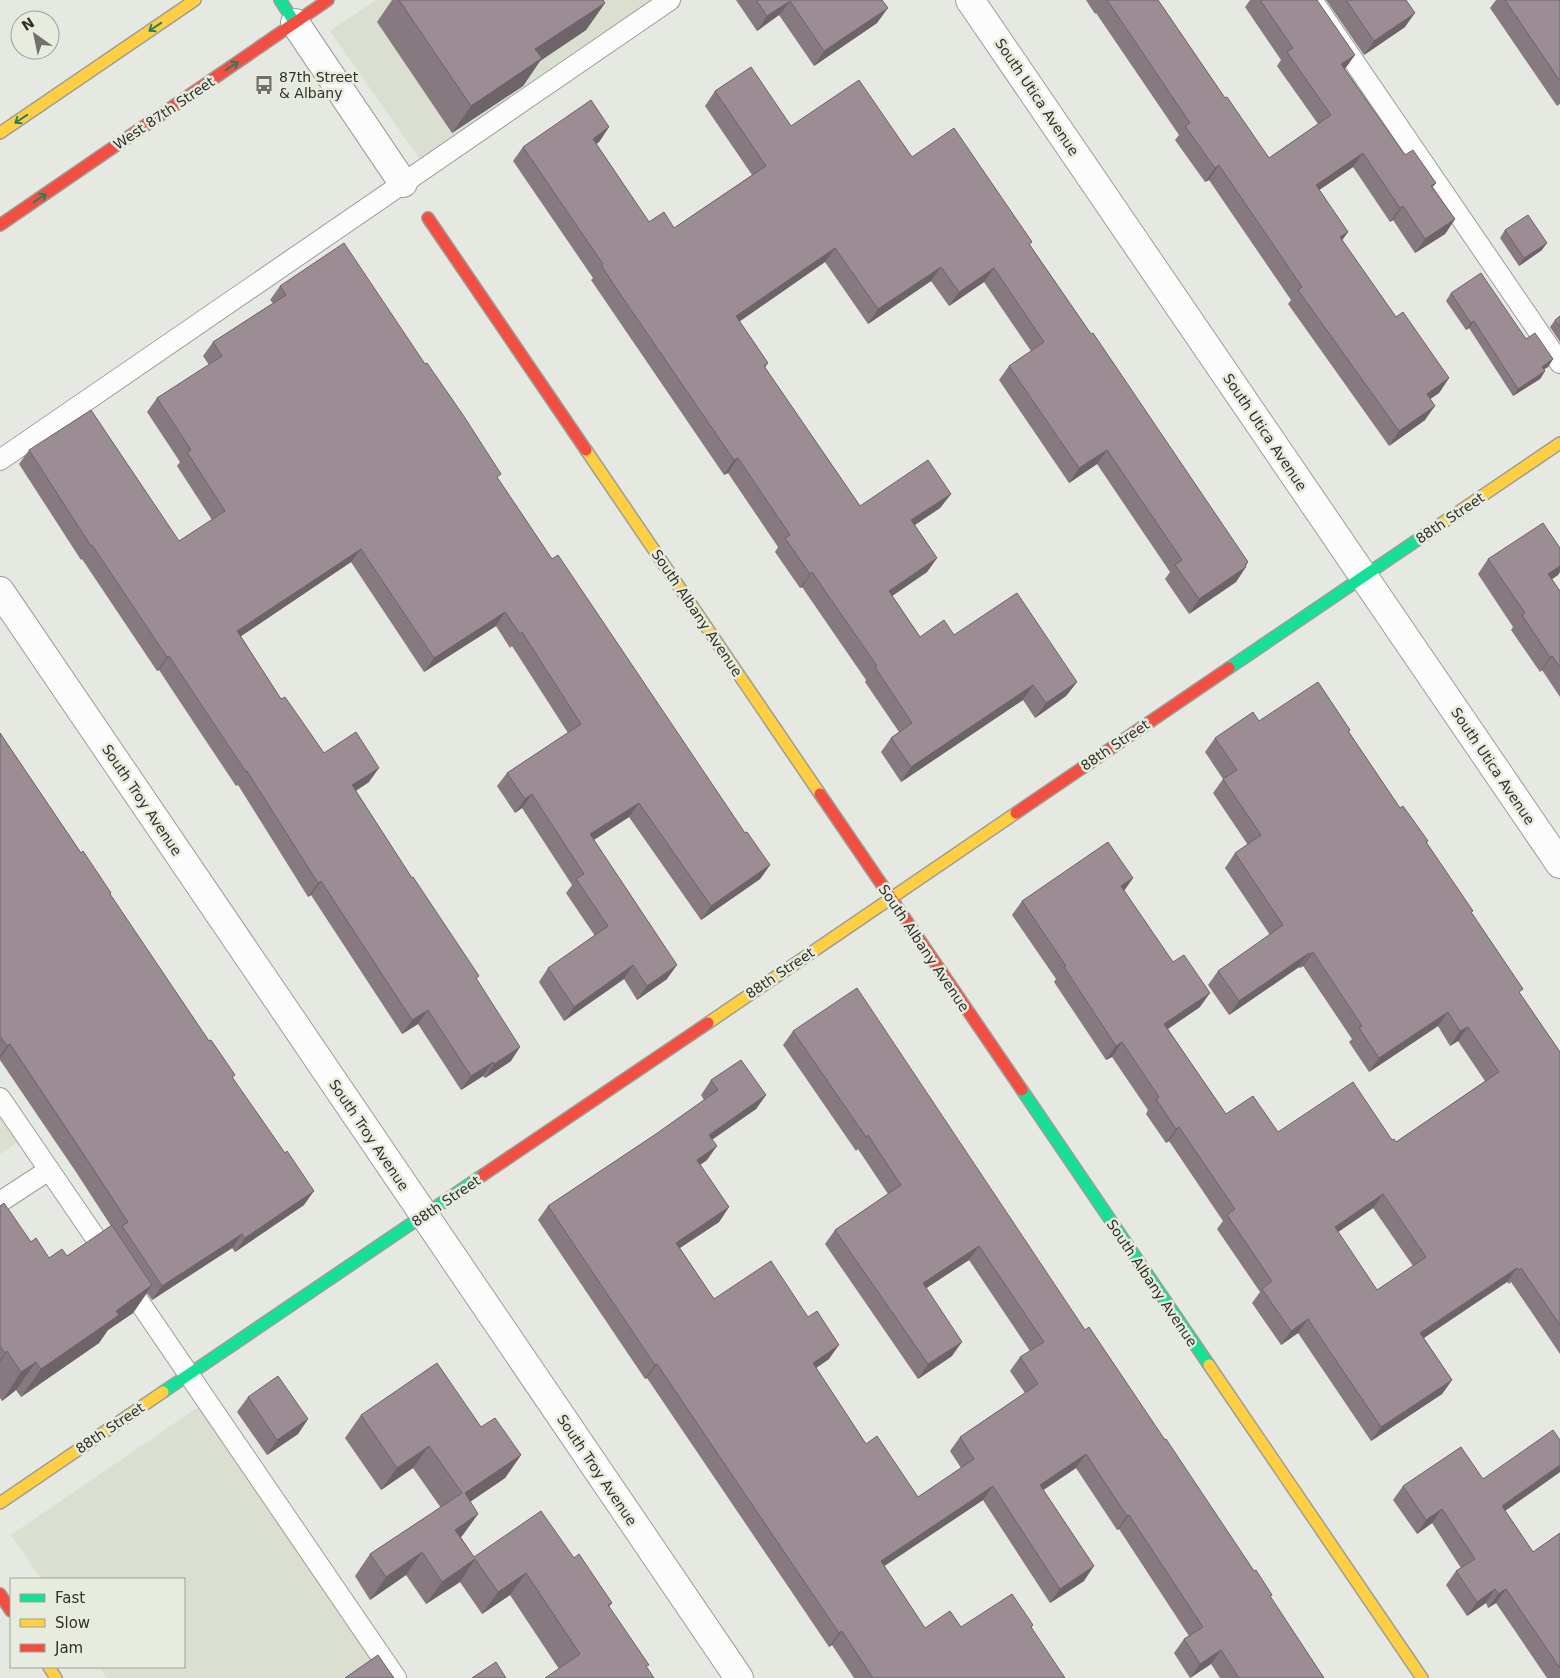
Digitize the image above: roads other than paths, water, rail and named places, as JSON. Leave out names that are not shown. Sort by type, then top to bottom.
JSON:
[{"type":"street","points":[[0,133],[195,0]]},
{"type":"street","points":[[280,0],[403,183]]},
{"type":"street","name":"West 87th Street","points":[[0,225],[328,0]]},
{"type":"street","name":"South Utica Avenue","points":[[970,0],[1560,864]]},
{"type":"street","name":"South Albany Avenue","points":[[428,218],[1422,1678]]},
{"type":"street","name":"88th Street","points":[[0,1503],[1560,443]]},
{"type":"street","name":"South Troy Avenue","points":[[0,592],[739,1678]]},
{"type":"street","points":[[0,1594],[10,1609]]},
{"type":"lane","points":[[0,460],[670,0]]},
{"type":"lane","points":[[1312,0],[1560,363]]},
{"type":"lane","points":[[0,1098],[6,1120],[49,1170],[396,1678]]},
{"type":"lane","points":[[0,1202],[49,1170]]},
{"type":"place","name":"87th Street & Albany","points":[[264,85]]}]
